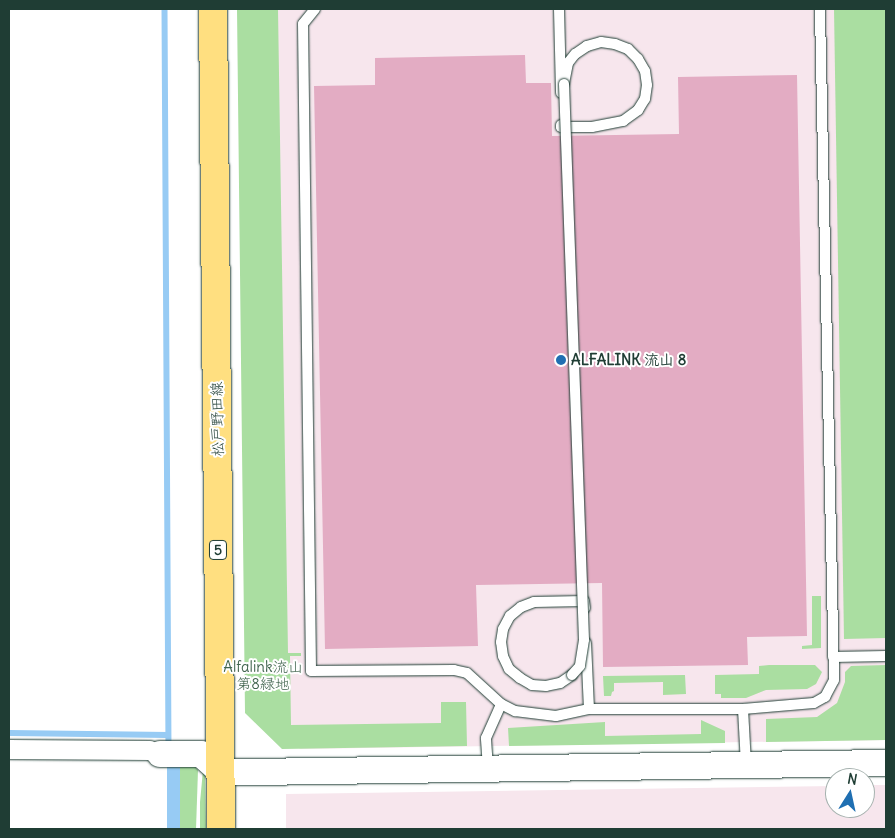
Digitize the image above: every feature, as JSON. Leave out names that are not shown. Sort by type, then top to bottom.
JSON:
[{"type":"main road","name":"松戸野田線","points":[[213,9],[221,829]]},
{"type":"street","points":[[9,749],[149,750],[160,754],[201,754],[221,772],[886,763]]},
{"type":"lane","points":[[315,9],[303,24],[311,671],[454,670],[467,673],[501,704],[515,711],[556,716],[589,709],[743,709],[814,703],[825,697],[834,680],[820,9]]},
{"type":"lane","points":[[559,9],[561,127],[592,127],[623,121],[638,110],[645,99],[647,85],[641,65],[628,49],[615,44],[601,42],[587,46],[575,54],[568,63],[564,84],[584,640],[580,666],[572,675],[560,682],[546,686],[532,684],[520,678],[509,669],[503,656],[501,642],[503,628],[510,616],[521,607],[534,602],[584,601],[589,709]]},
{"type":"lane","points":[[833,657],[886,656]]},
{"type":"lane","points":[[488,769],[486,738],[501,704]]},
{"type":"lane","points":[[743,709],[746,765]]},
{"type":"shaded area","name":"ALFALINK 流山 8","points":[[270,9],[839,9],[886,631],[886,740],[300,749],[283,733]]},
{"type":"shaded area","points":[[875,785],[886,785],[886,829],[286,829],[286,794],[825,786],[825,818],[875,818]]},
{"type":"green space","name":"Alfalink流山 第8緑地","points":[[237,9],[278,9],[288,653],[301,653],[301,656],[290,656],[291,725],[441,723],[441,702],[466,702],[467,746],[282,749],[245,713]]},
{"type":"green space","points":[[834,9],[886,9],[886,638],[844,639]]},
{"type":"green space","points":[[812,596],[821,596],[821,648],[802,649],[802,646],[812,645]]},
{"type":"green space","points":[[815,665],[822,672],[816,684],[807,689],[766,690],[746,698],[721,698],[721,694],[715,694],[715,675],[759,674],[759,666]]},
{"type":"green space","points":[[886,665],[886,740],[766,742],[766,719],[817,717],[837,703],[845,682],[845,672],[851,666]]},
{"type":"green space","points":[[685,675],[686,694],[663,695],[663,682],[614,683],[614,691],[611,696],[604,696],[603,676]]},
{"type":"green space","points":[[701,720],[725,731],[725,743],[509,746],[508,728],[605,722],[605,736],[701,734]]},
{"type":"green space","points":[[180,764],[192,764],[198,770],[196,829],[180,829]]},
{"type":"green space","points":[[205,766],[206,829],[200,829],[200,802]]},
{"type":"water","points":[[167,764],[180,764],[180,829],[167,829]]},
{"type":"building","name":"ALFALINK 流山 8","points":[[525,55],[526,83],[551,83],[552,136],[679,134],[678,77],[797,75],[807,636],[747,637],[748,665],[603,667],[602,583],[476,585],[478,646],[325,649],[314,86],[375,85],[375,58]]},
{"type":"waterway","points":[[165,9],[169,747]]},
{"type":"waterway","points":[[9,733],[168,735]]},
{"type":"place","name":"ALFALINK 流山 8","points":[[561,360]]}]
